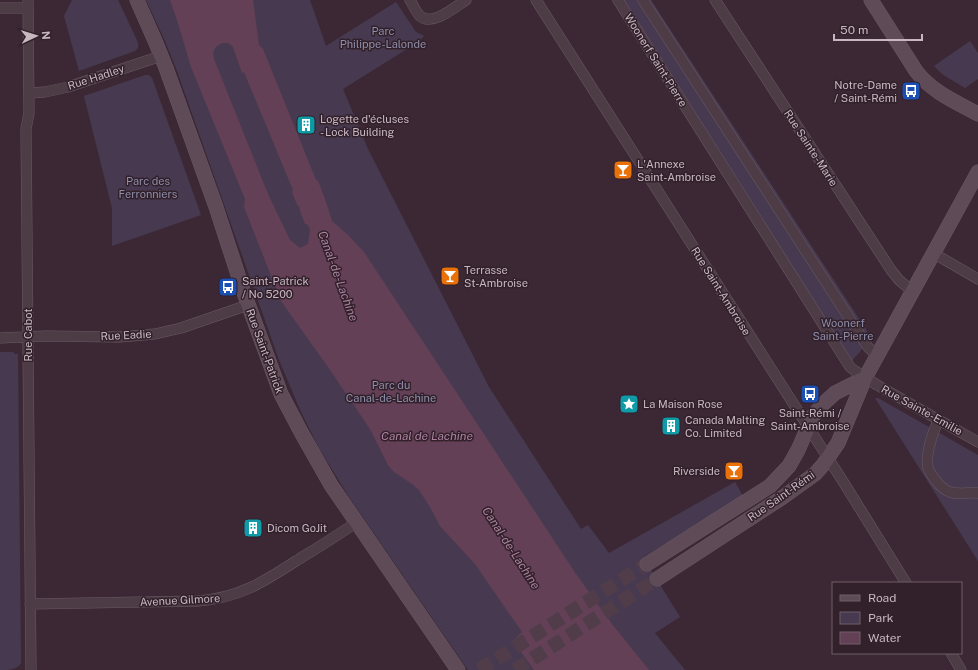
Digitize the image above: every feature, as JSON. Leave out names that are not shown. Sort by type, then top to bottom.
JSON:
[{"type":"main road","name":"Rue Saint-Patrick","points":[[137,0],[161,56],[216,206],[248,305],[275,380],[286,405],[331,485],[458,670]]},
{"type":"main road","points":[[871,0],[916,70],[925,81],[941,94],[978,114]]},
{"type":"main road","name":"Rue Saint-Rémi","points":[[657,579],[804,482],[815,474],[828,458],[838,443],[877,356],[978,172]]},
{"type":"main road","name":"Rue Saint-Rémi","points":[[647,564],[770,486],[789,466],[813,416],[835,393],[866,378]]},
{"type":"street","points":[[410,0],[420,16],[431,20],[437,18],[466,0]]},
{"type":"street","name":"Rue Saint-Ambroise","points":[[536,0],[905,582]]},
{"type":"street","name":"Woonerf Saint-Pierre","points":[[618,0],[850,367],[866,378]]},
{"type":"street","name":"Woonerf Saint-Pierre","points":[[643,0],[868,347],[877,356]]},
{"type":"street","name":"Rue Sainte-Marie","points":[[715,0],[891,270],[899,280],[912,291]]},
{"type":"street","points":[[0,8],[28,4]]},
{"type":"street","name":"Rue Cabot","points":[[28,4],[29,113],[26,128],[31,670]]},
{"type":"street","name":"Rue Hadley","points":[[29,93],[45,92],[68,87],[161,56]]},
{"type":"street","points":[[933,253],[978,279]]},
{"type":"street","name":"Rue Eadie","points":[[0,338],[119,337],[162,333],[248,305]]},
{"type":"street","name":"Rue Sainte-Emilie","points":[[866,378],[978,442]]},
{"type":"street","points":[[939,420],[934,428],[928,454],[928,468],[931,474],[944,490],[956,494],[978,492]]},
{"type":"street","name":"Avenue Gilmore","points":[[30,604],[198,601],[222,598],[244,591],[268,578],[357,522]]},
{"type":"street","points":[[951,654],[961,670]]},
{"type":"green space","points":[[72,0],[118,0],[136,38],[138,48],[135,51],[79,71],[64,16]]},
{"type":"green space","name":"Parc du Canal-de-Lachine","points":[[146,0],[310,0],[326,46],[396,2],[416,32],[424,36],[418,42],[343,89],[368,149],[489,387],[581,529],[588,525],[609,553],[735,482],[743,496],[643,557],[680,617],[655,633],[685,670],[468,670],[349,497],[319,448],[301,412],[279,360],[177,71]]},
{"type":"green space","name":"Woonerf Saint-Pierre","points":[[612,0],[651,0],[871,337],[845,368]]},
{"type":"green space","points":[[970,41],[978,53],[978,79],[965,88],[942,74],[934,66]]},
{"type":"green space","name":"Parc des Ferronniers","points":[[145,75],[149,75],[152,78],[201,215],[112,246],[112,208],[84,96]]},
{"type":"green space","points":[[0,352],[13,352],[18,354],[21,663],[17,667],[9,670],[0,670]]},
{"type":"green space","points":[[875,398],[878,398],[978,455],[978,561]]},
{"type":"water","name":"Canal de Lachine","points":[[170,0],[253,0],[259,45],[263,49],[316,180],[318,181],[332,221],[364,252],[576,574],[612,624],[649,670],[534,670],[513,641],[522,632],[475,564],[440,526],[419,490],[394,472],[388,465],[370,429],[281,301],[244,207],[245,199],[191,67]],"holes":[[[222,43],[228,43],[233,47],[242,73],[244,72],[293,190],[292,192],[298,207],[299,205],[305,224],[307,224],[310,229],[308,244],[300,248],[290,240],[268,194],[214,59],[213,53],[216,47]]]},
{"type":"tunnel","points":[[479,670],[647,564]]},
{"type":"tunnel","points":[[515,670],[657,579]]},
{"type":"place","name":"Notre-Dame / Saint-Rémi","points":[[911,91]]},
{"type":"place","name":"Logette d'écluses - Lock Building","points":[[306,125]]},
{"type":"place","name":"L'Annexe Saint-Ambroise","points":[[623,170]]},
{"type":"place","name":"Terrasse St-Ambroise","points":[[450,276]]},
{"type":"place","name":"Saint-Patrick / No 5200","points":[[228,287]]},
{"type":"place","name":"Saint-Rémi / Saint-Ambroise","points":[[810,394]]},
{"type":"place","name":"La Maison Rose","points":[[629,404]]},
{"type":"place","name":"Canada Malting Co. Limited","points":[[671,426]]},
{"type":"place","name":"Riverside","points":[[734,471]]},
{"type":"place","name":"Dicom GoJit","points":[[253,528]]},
{"type":"park label","name":"Parc Philippe-Lalonde","points":[[383,37]]},
{"type":"water label","name":"Canal-de-Lachine","points":[[338,276]]},
{"type":"water label","name":"Canal-de-Lachine","points":[[511,548]]}]
